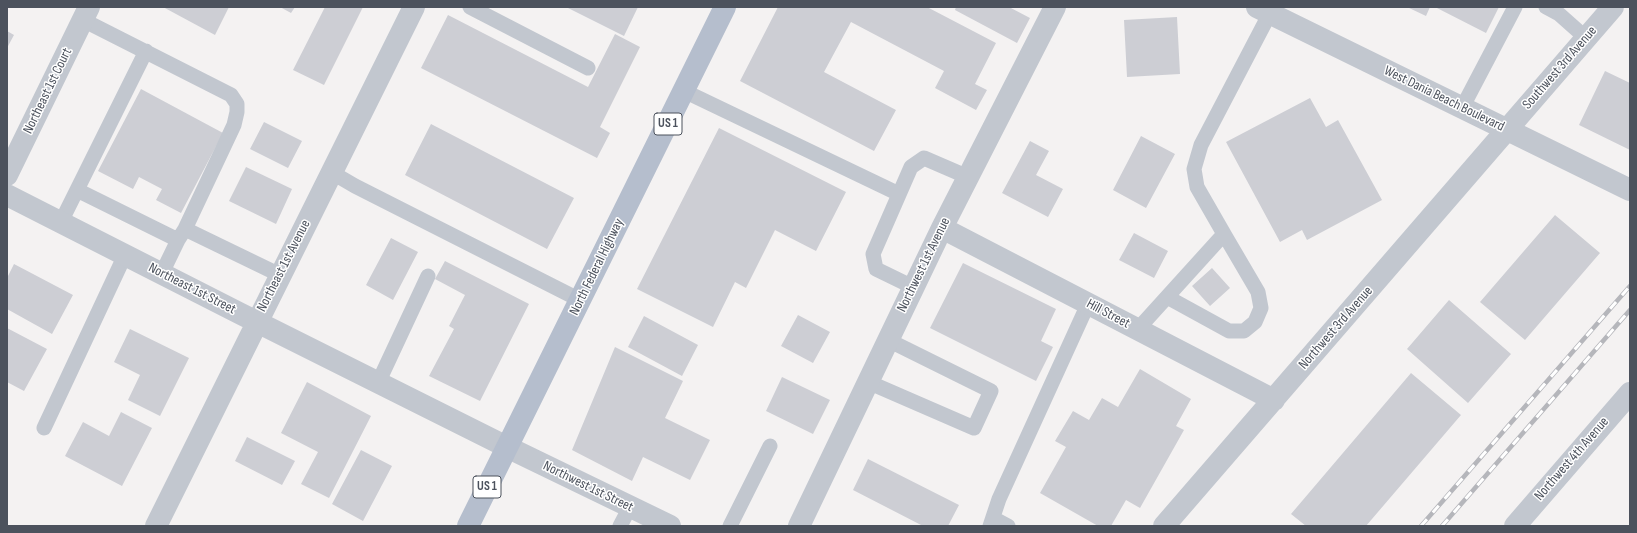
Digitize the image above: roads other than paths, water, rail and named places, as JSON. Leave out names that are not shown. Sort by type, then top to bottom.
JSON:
[{"type":"main road","name":"North Federal Highway","points":[[468,526],[684,91],[720,9]]},
{"type":"street","name":"Northeast 1st Avenue","points":[[156,526],[256,322],[414,7]]},
{"type":"street","name":"Northwest 1st Avenue","points":[[799,526],[942,228],[1055,7]]},
{"type":"street","name":"Southwest 3rd Avenue","points":[[1506,129],[1613,7]]},
{"type":"street","name":"West Dania Beach Boulevard","points":[[1264,10],[1630,190]]},
{"type":"street","name":"Northeast 1st Court","points":[[7,175],[86,13]]},
{"type":"street","name":"Northwest 3rd Avenue","points":[[1164,526],[1506,129]]},
{"type":"street","name":"Northeast 1st Street","points":[[7,195],[256,322],[507,447]]},
{"type":"street","name":"Hill Street","points":[[942,228],[1274,400]]},
{"type":"street","name":"Northwest 4th Avenue","points":[[1515,526],[1630,393]]},
{"type":"street","name":"Northwest 1st Street","points":[[507,447],[670,526]]},
{"type":"lane","points":[[470,7],[588,68]]},
{"type":"lane","points":[[1462,108],[1515,7]]},
{"type":"lane","points":[[1546,7],[1559,14],[1586,38]]},
{"type":"lane","points":[[1167,297],[1229,331],[1244,331],[1254,322],[1261,308],[1258,292],[1197,187],[1194,169],[1202,145],[1264,10]]},
{"type":"lane","points":[[86,13],[146,51],[231,95],[237,104],[234,124],[162,274]]},
{"type":"lane","points":[[61,222],[146,51]]},
{"type":"lane","points":[[684,91],[899,194]]},
{"type":"lane","points":[[913,287],[876,269],[873,254],[911,167],[924,158],[968,177]]},
{"type":"lane","points":[[331,172],[355,186],[580,300]]},
{"type":"lane","points":[[77,190],[181,235],[280,275]]},
{"type":"lane","points":[[1137,330],[1224,234]]},
{"type":"lane","points":[[44,428],[125,255]]},
{"type":"lane","points":[[378,383],[428,276]]},
{"type":"lane","points":[[1008,526],[992,522],[1000,499],[1088,304]]},
{"type":"lane","points":[[868,382],[974,428],[991,391],[888,340]]},
{"type":"lane","points":[[730,526],[770,446]]},
{"type":"lane","points":[[620,526],[630,507]]},
{"type":"railway","points":[[1421,526],[1630,286]]},
{"type":"railway","points":[[1442,526],[1630,310]]}]
